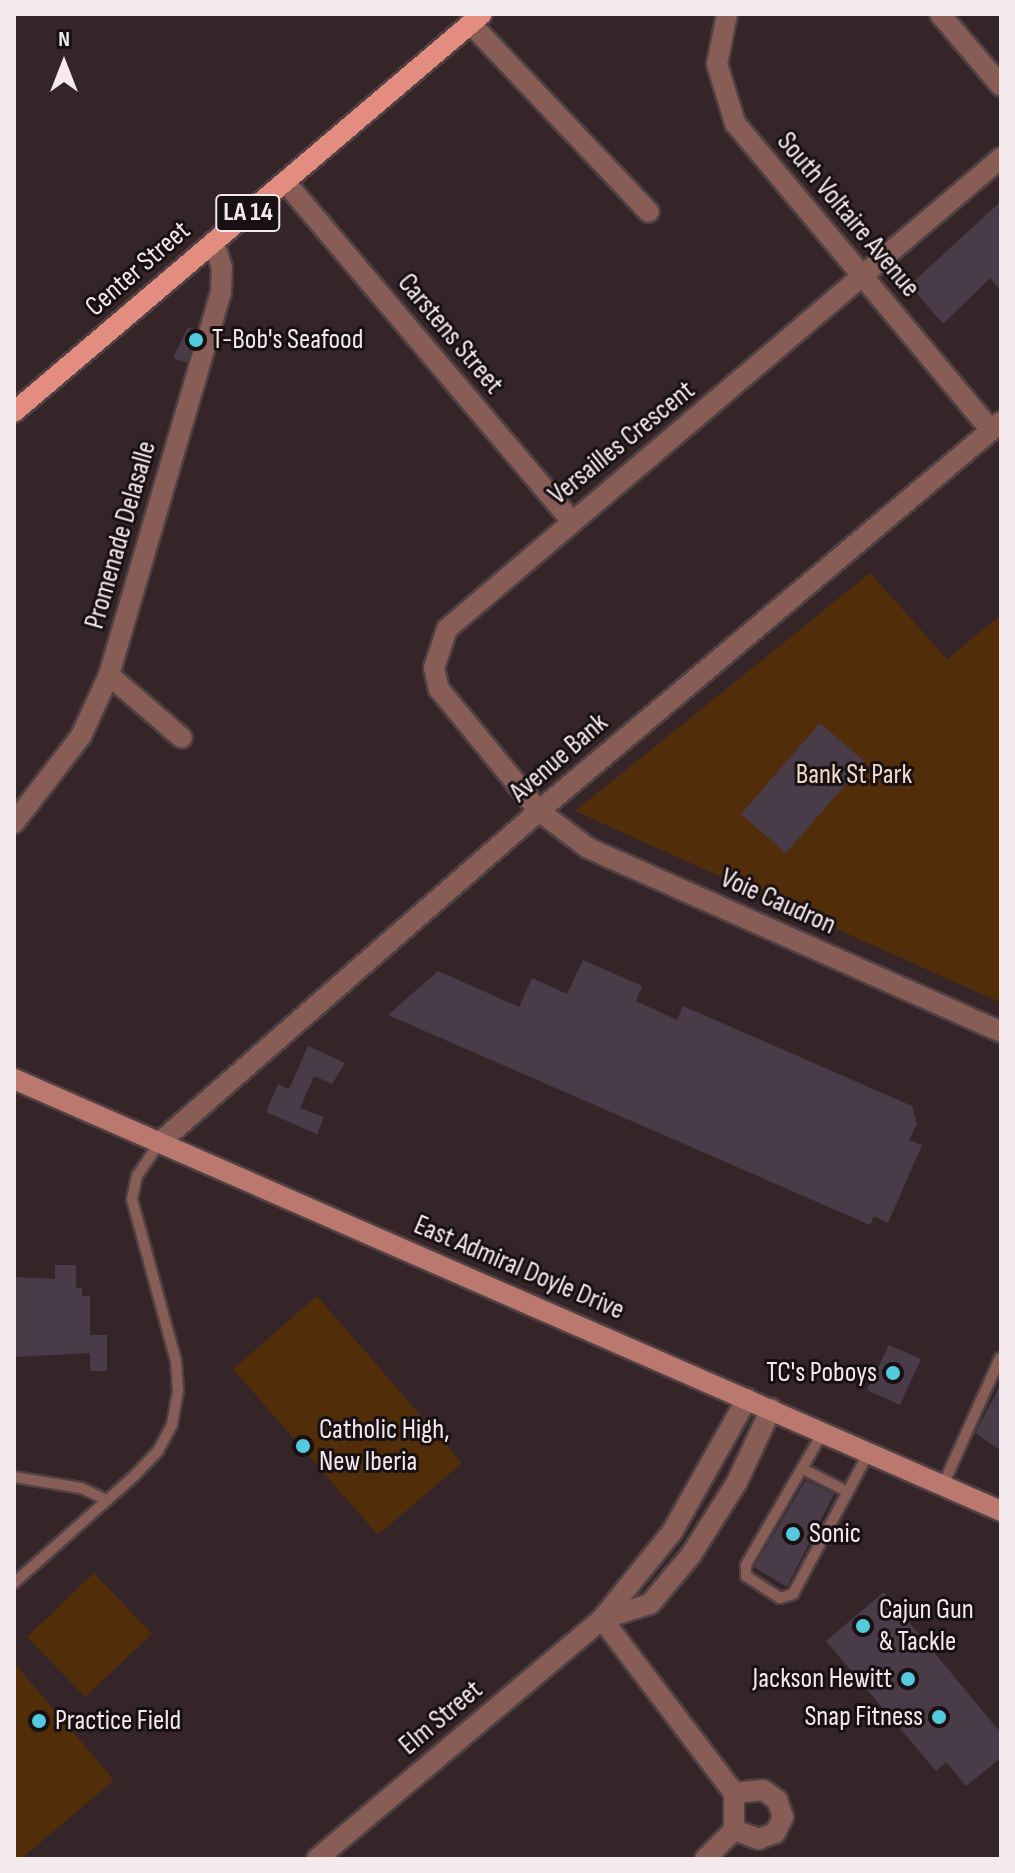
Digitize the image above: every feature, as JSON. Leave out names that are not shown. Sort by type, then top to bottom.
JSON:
[{"type":"main road","name":"Center Street","points":[[14,412],[476,19]]},
{"type":"main road","name":"East Admiral Doyle Drive","points":[[14,1079],[1001,1511]]},
{"type":"street","name":"South Voltaire Avenue","points":[[727,14],[717,64],[735,123],[863,277],[996,426]]},
{"type":"street","points":[[940,14],[1001,86]]},
{"type":"street","points":[[476,19],[649,212]]},
{"type":"street","name":"Versailles Crescent","points":[[539,811],[439,689],[434,668],[447,629],[571,520],[1001,158]]},
{"type":"street","name":"Carstens Street","points":[[286,183],[571,520]]},
{"type":"street","name":"Promenade Delasalle","points":[[14,823],[81,736],[109,675],[221,293],[222,268],[214,241]]},
{"type":"street","name":"Avenue Bank","points":[[159,1143],[539,811],[996,426]]},
{"type":"street","points":[[109,675],[182,738]]},
{"type":"street","name":"Voie Caudron","points":[[539,811],[588,848],[1001,1032]]},
{"type":"street","name":"Elm Street","points":[[317,1859],[602,1619],[672,1532],[747,1399]]},
{"type":"street","name":"Elm Street","points":[[602,1619],[650,1604],[691,1555],[737,1482],[771,1409]]},
{"type":"street","points":[[602,1619],[734,1793],[734,1830],[705,1859]]},
{"type":"street","points":[[734,1793],[763,1790],[777,1800],[783,1817],[775,1833],[759,1839],[734,1830]]},
{"type":"lane","points":[[14,1583],[158,1451],[172,1425],[178,1390],[170,1334],[132,1199],[137,1176],[159,1143]]},
{"type":"lane","points":[[943,1485],[1000,1358]]},
{"type":"lane","points":[[823,1432],[805,1470],[786,1488],[746,1565],[746,1576],[780,1598],[793,1594],[869,1452]]},
{"type":"lane","points":[[805,1470],[848,1492]]},
{"type":"lane","points":[[14,1477],[81,1488],[107,1500]]},
{"type":"green space","name":"Bank St Park","points":[[870,573],[947,659],[1001,615],[1001,1003],[575,811]]},
{"type":"green space","points":[[317,1296],[462,1463],[378,1535],[233,1369]]},
{"type":"green space","points":[[94,1573],[152,1634],[85,1697],[27,1637]]},
{"type":"green space","name":"Practice Field","points":[[14,1663],[114,1780],[21,1859],[14,1859]]},
{"type":"building","points":[[1001,201],[1001,291],[990,278],[943,324],[910,285]]},
{"type":"building","points":[[188,327],[197,330],[187,363],[173,358]]},
{"type":"building","points":[[820,723],[865,762],[786,853],[741,814]]},
{"type":"building","points":[[583,960],[642,986],[636,1001],[677,1020],[683,1006],[912,1106],[917,1124],[909,1140],[922,1145],[888,1223],[874,1216],[870,1225],[388,1015],[438,971],[519,1007],[532,978],[567,994]]},
{"type":"building","points":[[308,1046],[345,1063],[332,1084],[314,1076],[300,1108],[324,1117],[317,1134],[266,1112],[278,1084],[289,1089]]},
{"type":"building","points":[[55,1265],[76,1265],[76,1288],[82,1288],[82,1296],[90,1296],[90,1335],[107,1335],[107,1371],[90,1371],[90,1353],[14,1357],[14,1277],[55,1279]]},
{"type":"building","name":"TC's Poboys","points":[[889,1345],[921,1359],[900,1405],[867,1390]]},
{"type":"building","points":[[1001,1384],[1001,1451],[975,1433]]},
{"type":"building","name":"Sonic","points":[[806,1480],[834,1494],[787,1587],[754,1567]]},
{"type":"building","points":[[884,1592],[1001,1733],[1001,1758],[966,1786],[946,1762],[936,1771],[826,1641]]},
{"type":"place","name":"T-Bob's Seafood","points":[[196,340]]},
{"type":"place","name":"TC's Poboys","points":[[893,1373]]},
{"type":"place","name":"Catholic High, New Iberia","points":[[303,1446]]},
{"type":"place","name":"Sonic","points":[[793,1534]]},
{"type":"place","name":"Cajun Gun & Tackle","points":[[863,1626]]},
{"type":"place","name":"Jackson Hewitt","points":[[908,1679]]},
{"type":"place","name":"Snap Fitness","points":[[939,1717]]},
{"type":"place","name":"Practice Field","points":[[39,1721]]}]
